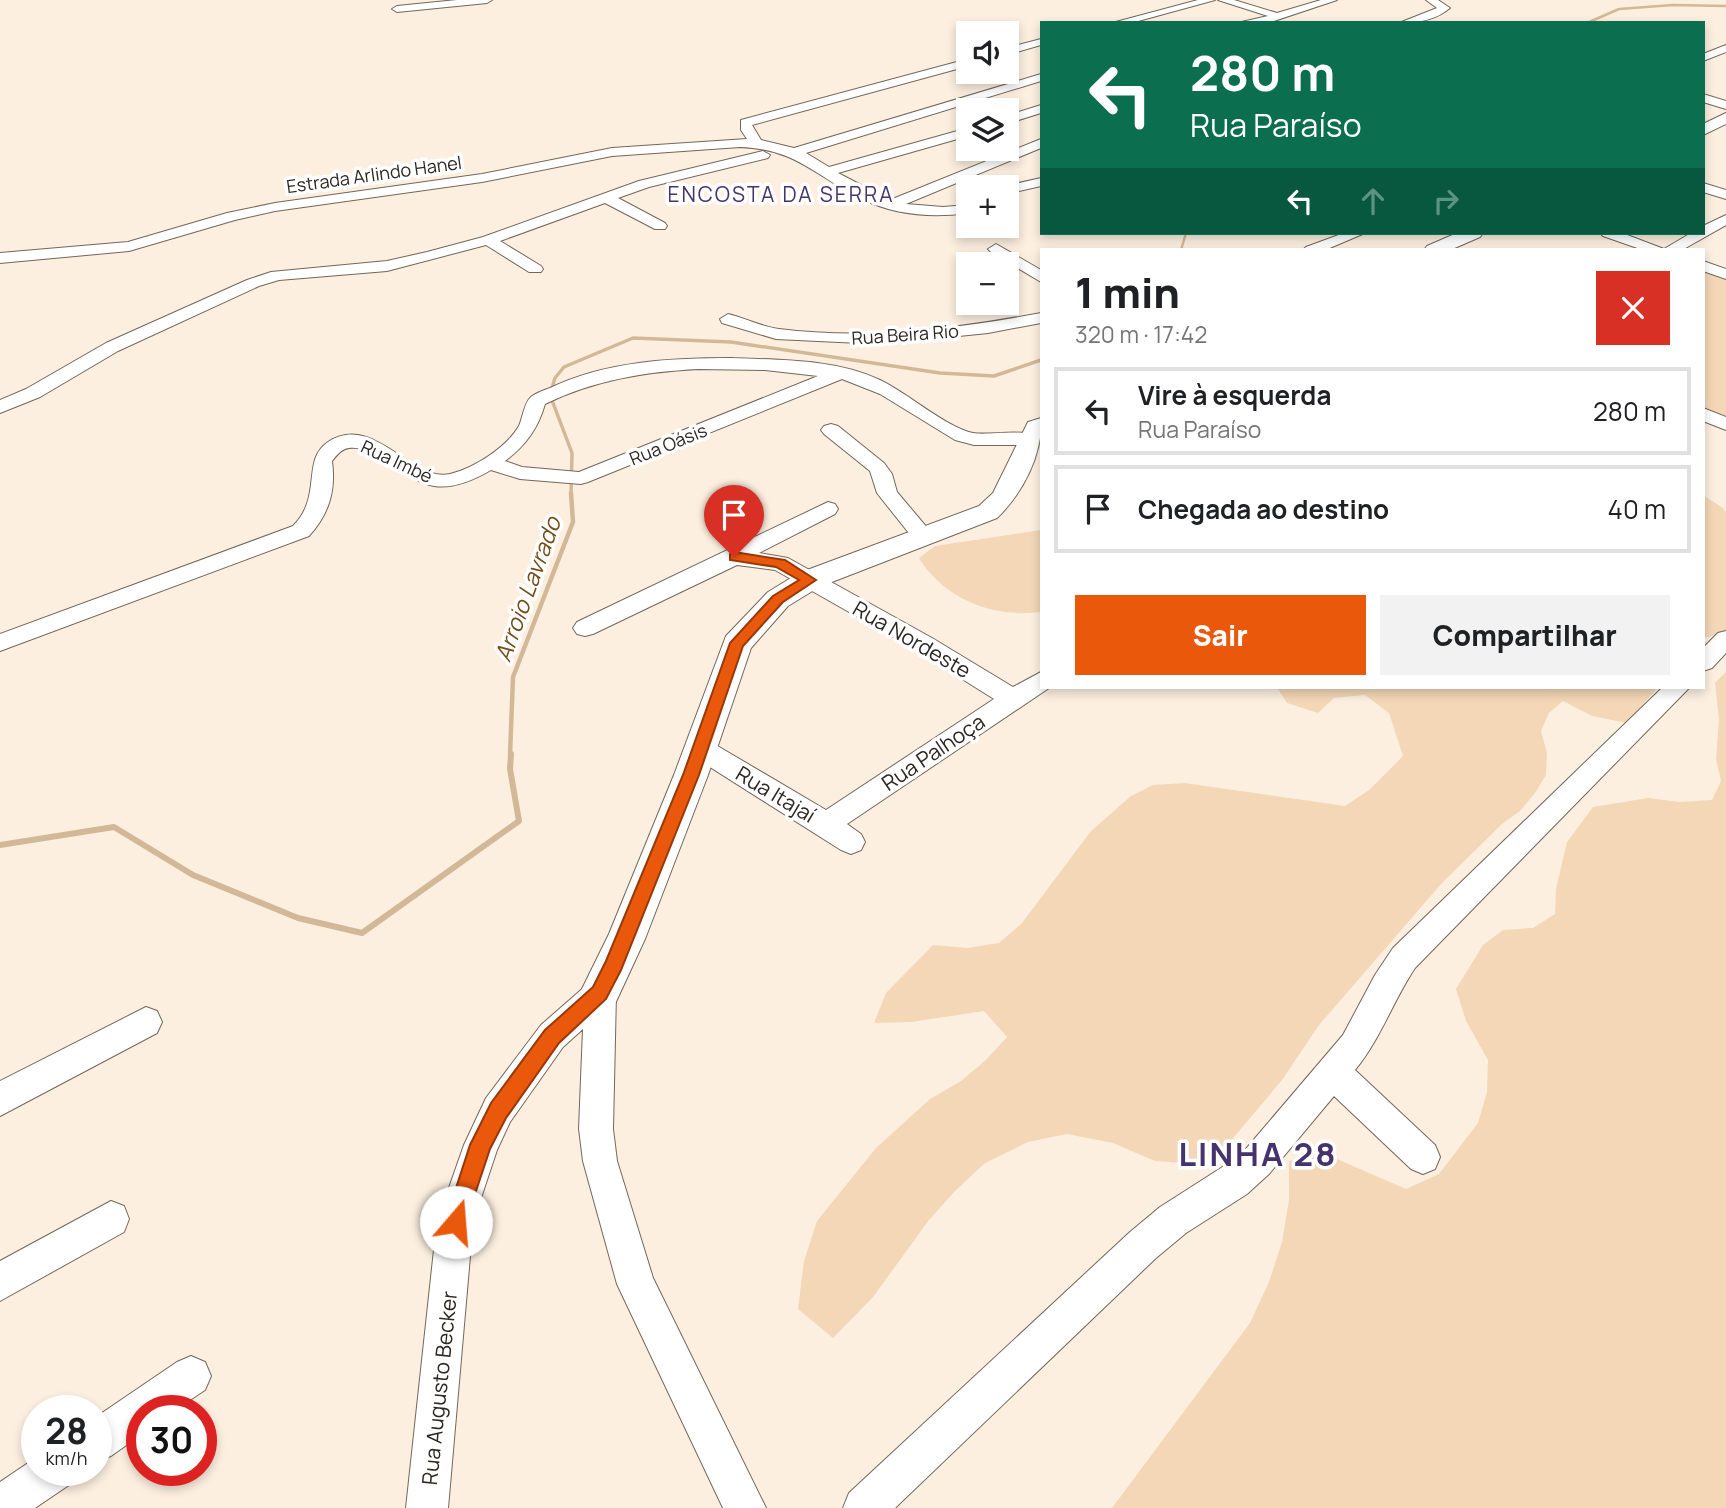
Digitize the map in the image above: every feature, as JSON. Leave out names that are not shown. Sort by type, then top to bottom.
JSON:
[{"type":"main road","points":[[1705,129],[1726,118]]},
{"type":"main road","points":[[1438,248],[1468,235]]},
{"type":"main road","name":"Rua Augusto Becker","points":[[600,993],[626,939],[700,748],[737,643],[778,599],[809,580],[988,512],[1004,497],[1037,428]]},
{"type":"street","points":[[397,9],[487,0]]},
{"type":"street","points":[[1126,21],[1210,0]]},
{"type":"street","points":[[1223,0],[1279,16]]},
{"type":"street","points":[[1253,21],[1332,0]]},
{"type":"street","points":[[1412,21],[1444,8],[1432,0]]},
{"type":"street","points":[[1019,48],[1040,42]]},
{"type":"street","points":[[1705,57],[1726,48]]},
{"type":"street","points":[[757,143],[745,123],[956,65]]},
{"type":"street","points":[[925,74],[983,96]]},
{"type":"street","points":[[0,407],[33,393],[112,347],[253,283],[277,275],[387,266],[488,240],[678,174],[793,150],[1040,77]]},
{"type":"street","points":[[1705,99],[1726,105]]},
{"type":"street","points":[[1019,116],[1040,109]]},
{"type":"street","points":[[827,172],[956,135]]},
{"type":"street","name":"Estrada Arlindo Hanel","points":[[0,258],[129,246],[264,209],[482,178],[612,152],[757,143],[793,150]]},
{"type":"street","points":[[891,205],[1040,143]]},
{"type":"street","points":[[793,150],[868,197],[891,205],[922,210],[956,209]]},
{"type":"street","points":[[1019,185],[1040,182]]},
{"type":"street","points":[[1705,188],[1726,194]]},
{"type":"street","points":[[607,198],[660,226]]},
{"type":"street","points":[[1705,230],[1726,219]]},
{"type":"street","points":[[1316,248],[1352,235]]},
{"type":"street","points":[[1614,235],[1651,248]]},
{"type":"street","points":[[1674,248],[1697,235]]},
{"type":"street","points":[[488,240],[535,269]]},
{"type":"street","points":[[996,249],[1040,276]]},
{"type":"street","points":[[1705,267],[1726,274]]},
{"type":"street","name":"Rua Beira Rio","points":[[728,319],[776,334],[881,339],[988,328],[1040,318]]},
{"type":"street","name":"Rua Imbé","points":[[0,643],[301,531],[315,517],[320,505],[325,480],[322,460],[328,451],[341,444],[354,441],[364,443],[388,453],[433,480],[444,480],[489,463],[523,433],[546,396],[613,374],[686,362],[746,363],[841,373],[870,383],[962,436],[999,440],[1037,428]]},
{"type":"street","name":"Rua Oásis","points":[[489,463],[505,470],[560,478],[581,478],[841,373]]},
{"type":"street","points":[[1705,415],[1726,424]]},
{"type":"street","points":[[831,430],[877,467],[882,474],[887,493],[924,537]]},
{"type":"street","points":[[584,628],[828,509]]},
{"type":"street","name":"Rua Nordeste","points":[[734,557],[780,563],[924,644],[1013,699]]},
{"type":"street","points":[[1705,660],[1726,639]]},
{"type":"street","name":"Rua Palhoça","points":[[826,824],[1040,682]]},
{"type":"street","points":[[864,1508],[1143,1245],[1172,1220],[1234,1181],[1257,1162],[1354,1046],[1392,976],[1425,935],[1676,689]]},
{"type":"street","name":"Rua Itajaí","points":[[700,748],[851,842]]},
{"type":"street","points":[[600,993],[596,1129],[600,1161],[636,1284],[745,1508]]},
{"type":"street","name":"Rua Augusto Becker","points":[[427,1508],[456,1222],[481,1145],[499,1110],[552,1036],[600,993]]},
{"type":"street","points":[[0,1099],[146,1022]]},
{"type":"street","points":[[1333,1072],[1423,1157]]},
{"type":"street","points":[[0,1282],[111,1219]]},
{"type":"street","points":[[112,1430],[191,1376]]},
{"type":"street","points":[[0,1507],[31,1486]]},
{"type":"shaded area","points":[[1705,273],[1726,280],[1726,420],[1705,415]]},
{"type":"shaded area","points":[[1705,496],[1726,513],[1726,633],[1705,638]]},
{"type":"shaded area","points":[[1040,530],[1040,612],[989,609],[957,595],[942,585],[919,558],[935,546]]},
{"type":"shaded area","points":[[1726,672],[1726,1508],[1112,1508],[1250,1323],[1269,1282],[1282,1242],[1289,1200],[1289,1161],[1323,1153],[1406,1189],[1439,1174],[1478,1123],[1487,1092],[1488,1060],[1466,1021],[1456,989],[1483,945],[1503,930],[1533,928],[1555,914],[1556,889],[1567,842],[1593,807],[1648,798],[1680,802],[1712,800],[1721,781],[1716,759],[1719,720],[1715,683]]},
{"type":"shaded area","points":[[1278,689],[1656,689],[1627,723],[1592,716],[1563,701],[1549,713],[1541,731],[1547,753],[1546,775],[1535,793],[1520,811],[1502,824],[1442,883],[1319,1025],[1282,1080],[1229,1143],[1197,1164],[1155,1161],[1113,1143],[1067,1134],[1028,1142],[985,1163],[929,1220],[873,1297],[833,1338],[798,1309],[804,1261],[817,1221],[876,1148],[930,1099],[961,1081],[986,1060],[1007,1037],[984,1011],[911,1022],[874,1023],[886,993],[933,945],[967,948],[999,943],[1022,923],[1091,831],[1131,796],[1153,785],[1184,783],[1345,806],[1369,790],[1403,756],[1389,713],[1365,695],[1334,698],[1318,713],[1287,703]]},
{"type":"waterway","name":"Arroio Lavrado","points":[[1592,21],[1619,9],[1673,5],[1726,6]]},
{"type":"waterway","name":"Arroio Lavrado","points":[[1182,248],[1185,235]]},
{"type":"waterway","name":"Arroio Lavrado","points":[[571,493],[572,453],[550,395],[555,378],[564,367],[633,338],[731,342],[940,373],[994,376],[1040,360]]},
{"type":"waterway","name":"Arroio Lavrado","points":[[510,755],[513,677],[573,522],[571,493]]},
{"type":"waterway","name":"Arroio Lavrado","points":[[0,845],[114,827],[193,875],[298,918],[362,933],[519,821],[510,769],[511,754]]},
{"type":"district","name":"ENCOSTA DA SERRA","points":[[781,194]]},
{"type":"district","name":"LINHA 28","points":[[1258,1153]]},
{"type":"route","points":[[456,1222],[481,1145],[499,1110],[552,1036],[600,993],[626,939],[691,775],[737,643],[778,599],[809,580],[780,563],[734,557]]}]
